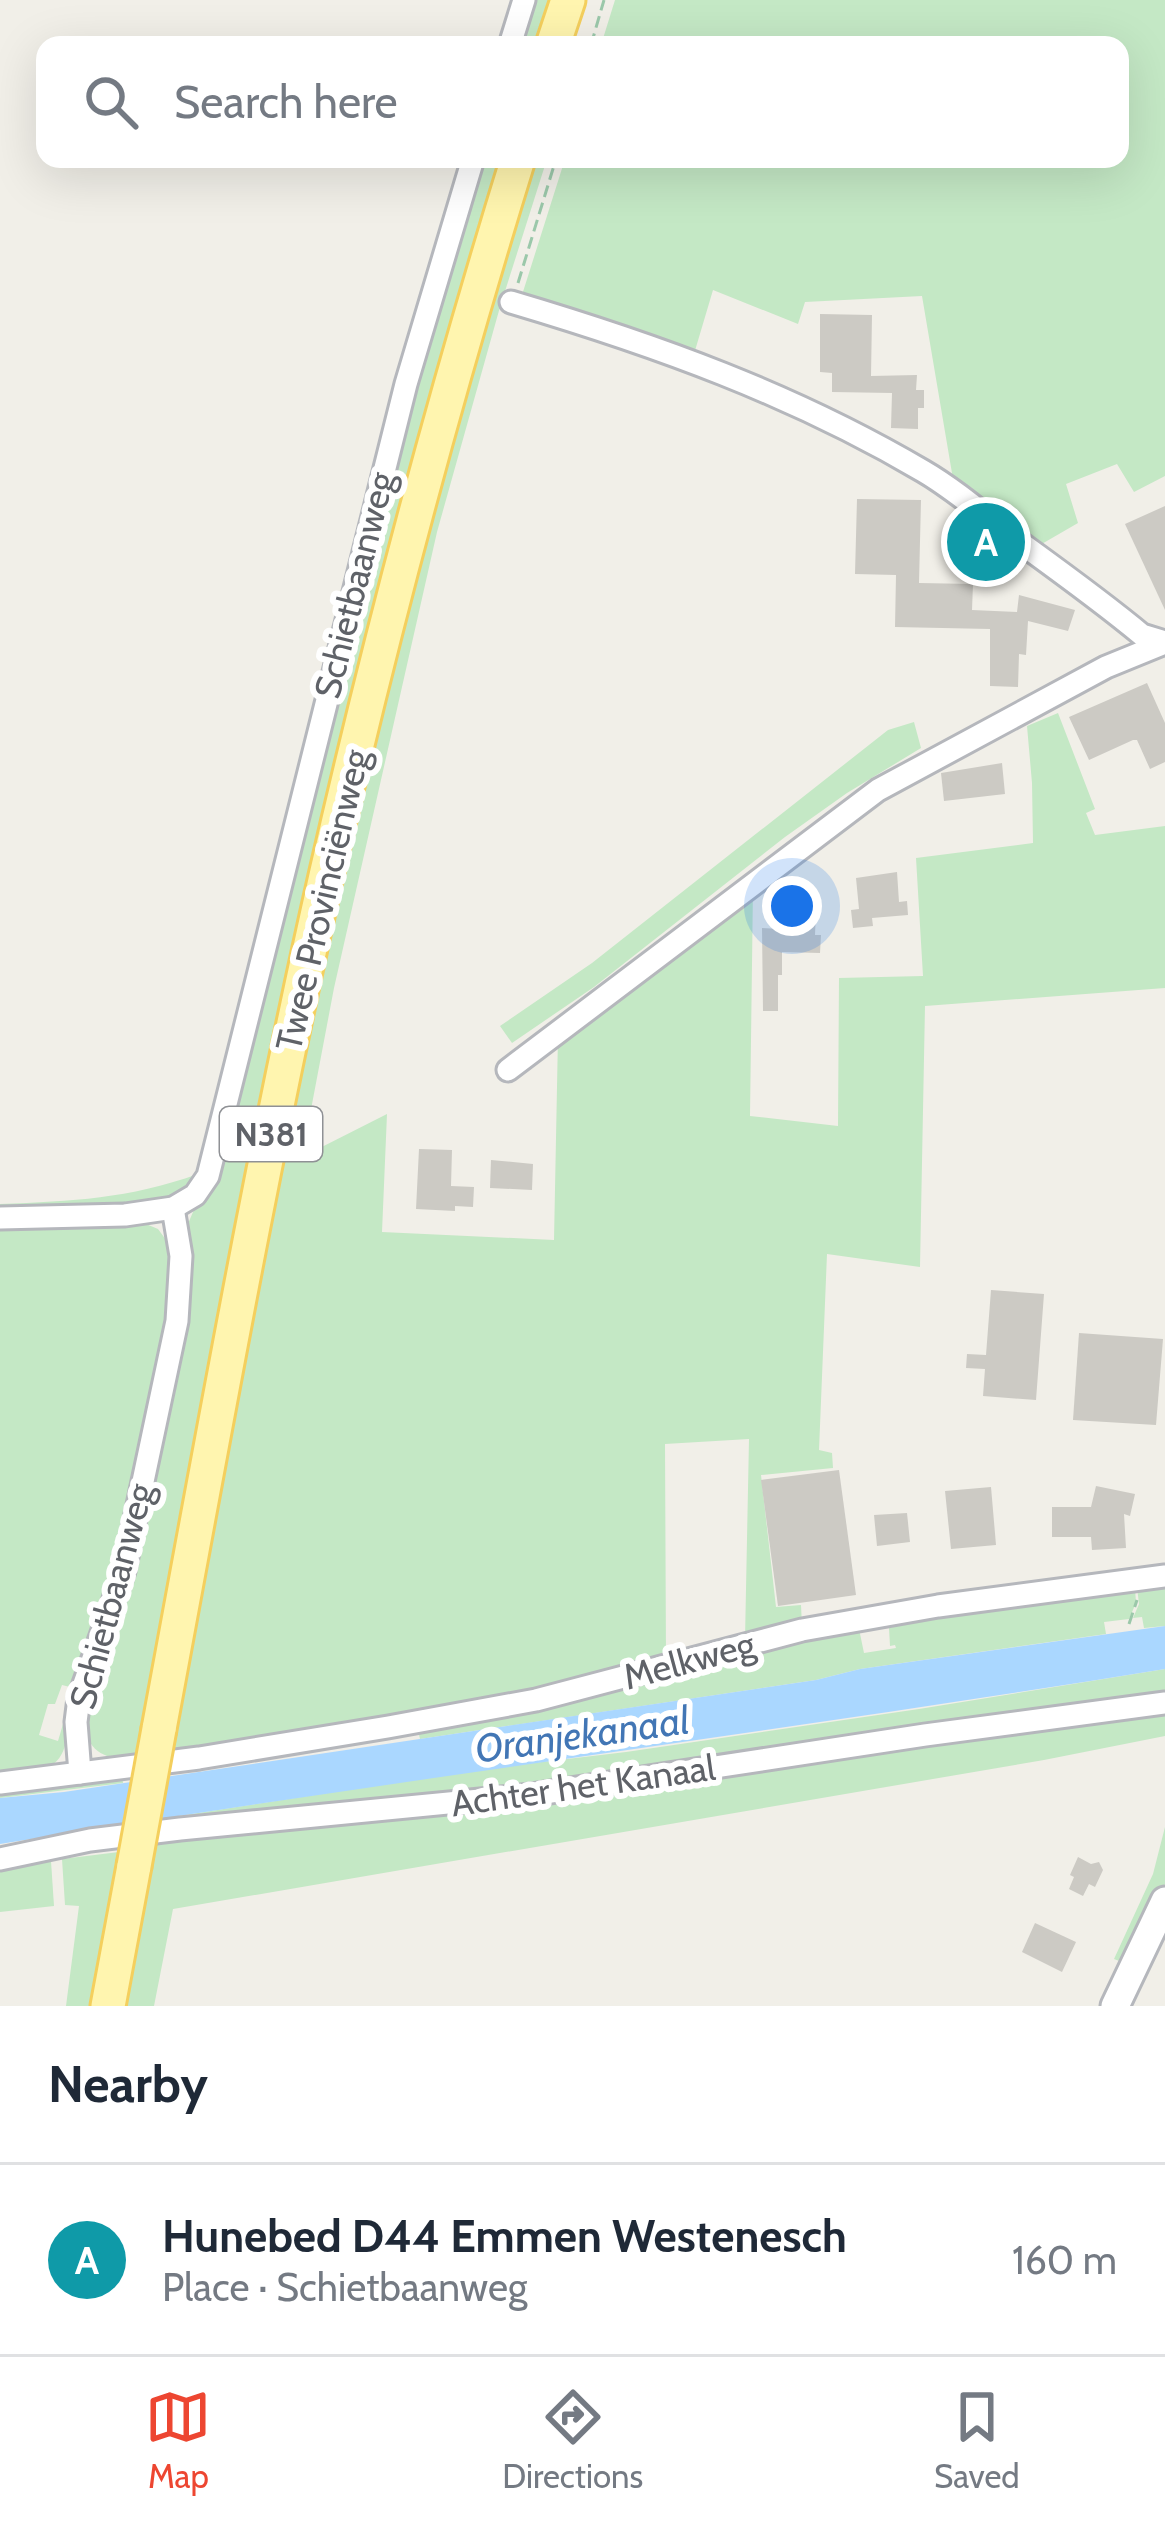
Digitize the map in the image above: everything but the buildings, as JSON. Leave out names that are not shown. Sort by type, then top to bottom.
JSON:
[{"type":"main road","points":[[556,36],[568,0]]},
{"type":"main road","name":"Twee Provinciënweg","points":[[108,2006],[253,1222],[331,855],[414,523],[515,168]]},
{"type":"street","points":[[513,36],[524,0]]},
{"type":"street","name":"Schietbaanweg","points":[[80,1773],[79,1698],[124,1571],[177,1321],[181,1256],[173,1208],[195,1195],[208,1176],[384,468],[470,168]]},
{"type":"street","points":[[511,302],[627,336],[712,368],[856,434],[928,473],[1142,634],[1165,643]]},
{"type":"street","points":[[508,1070],[878,790],[1106,667],[1165,643]]},
{"type":"street","points":[[0,1217],[125,1215],[173,1208]]},
{"type":"street","name":"Melkweg","points":[[0,1783],[199,1758],[536,1700],[802,1630],[938,1606],[1165,1576]]},
{"type":"street","name":"Achter het Kanaal","points":[[0,1859],[90,1840],[180,1829],[531,1796],[1165,1703]]},
{"type":"street","points":[[1115,2006],[1165,1901]]},
{"type":"path","points":[[594,36],[604,0]]},
{"type":"path","points":[[511,302],[553,168]]},
{"type":"path","points":[[1129,1624],[1137,1603],[1135,1580]]},
{"type":"green space","points":[[528,0],[557,0],[546,36],[517,36]]},
{"type":"green space","points":[[615,0],[1165,0],[1165,476],[1134,492],[1117,464],[1066,484],[1078,523],[1040,545],[953,479],[922,296],[805,302],[798,324],[713,290],[694,354],[522,295],[562,168],[1129,168],[1129,36],[604,36]]},
{"type":"green space","points":[[476,168],[505,168],[469,287],[140,1759],[113,1758],[98,1751],[87,1737],[87,1687],[128,1570],[187,1226]]},
{"type":"green space","points":[[526,168],[544,168],[437,532],[334,988],[302,1157],[387,1114],[382,1232],[554,1240],[558,1036],[753,889],[750,1116],[838,1126],[839,978],[923,976],[916,858],[1033,843],[1027,726],[1058,713],[1095,809],[1086,813],[1095,835],[1165,826],[1165,988],[925,1006],[920,1267],[827,1254],[819,1450],[832,1453],[833,1468],[761,1475],[776,1607],[801,1605],[802,1626],[745,1639],[749,1439],[665,1444],[666,1659],[565,1688],[170,1756],[252,1287],[342,848]]},
{"type":"green space","points":[[914,722],[921,748],[785,837],[594,987],[512,1043],[500,1026],[592,963],[888,730]]},
{"type":"green space","points":[[198,1174],[187,1189],[149,1205],[0,1215],[0,1204],[124,1194]]},
{"type":"green space","points":[[0,1222],[146,1224],[158,1229],[172,1248],[174,1295],[124,1545],[74,1688],[62,1685],[55,1704],[48,1704],[39,1735],[58,1741],[66,1714],[70,1715],[64,1748],[44,1769],[0,1777]]},
{"type":"green space","points":[[1165,1584],[1165,1626],[1144,1628],[1142,1617],[1133,1618],[1139,1604],[1137,1587]]},
{"type":"green space","points":[[1135,1588],[1136,1603],[1129,1619],[1104,1622],[1106,1634],[420,1739],[417,1726],[858,1624],[864,1653],[896,1648],[890,1646],[892,1618]]},
{"type":"green space","points":[[1165,1669],[1165,1696],[549,1788],[155,1825],[159,1819]]},
{"type":"green space","points":[[1165,1708],[1165,1736],[173,1909],[154,2006],[117,2006],[155,1839]]},
{"type":"green space","points":[[122,1776],[123,1783],[0,1798],[0,1790]]},
{"type":"green space","points":[[1165,1827],[1165,1884],[1127,1964],[1114,1959],[1153,1874]]},
{"type":"green space","points":[[127,1851],[98,2006],[66,2006],[79,1906],[65,1905],[62,1859]]},
{"type":"green space","points":[[51,1861],[54,1906],[0,1912],[0,1868]]},
{"type":"water","name":"Oranjekanaal","points":[[1165,1626],[1165,1669],[0,1844],[0,1798]]},
{"type":"place","name":"Hunebed D44 Emmen Westenesch","points":[[986,542]]}]
